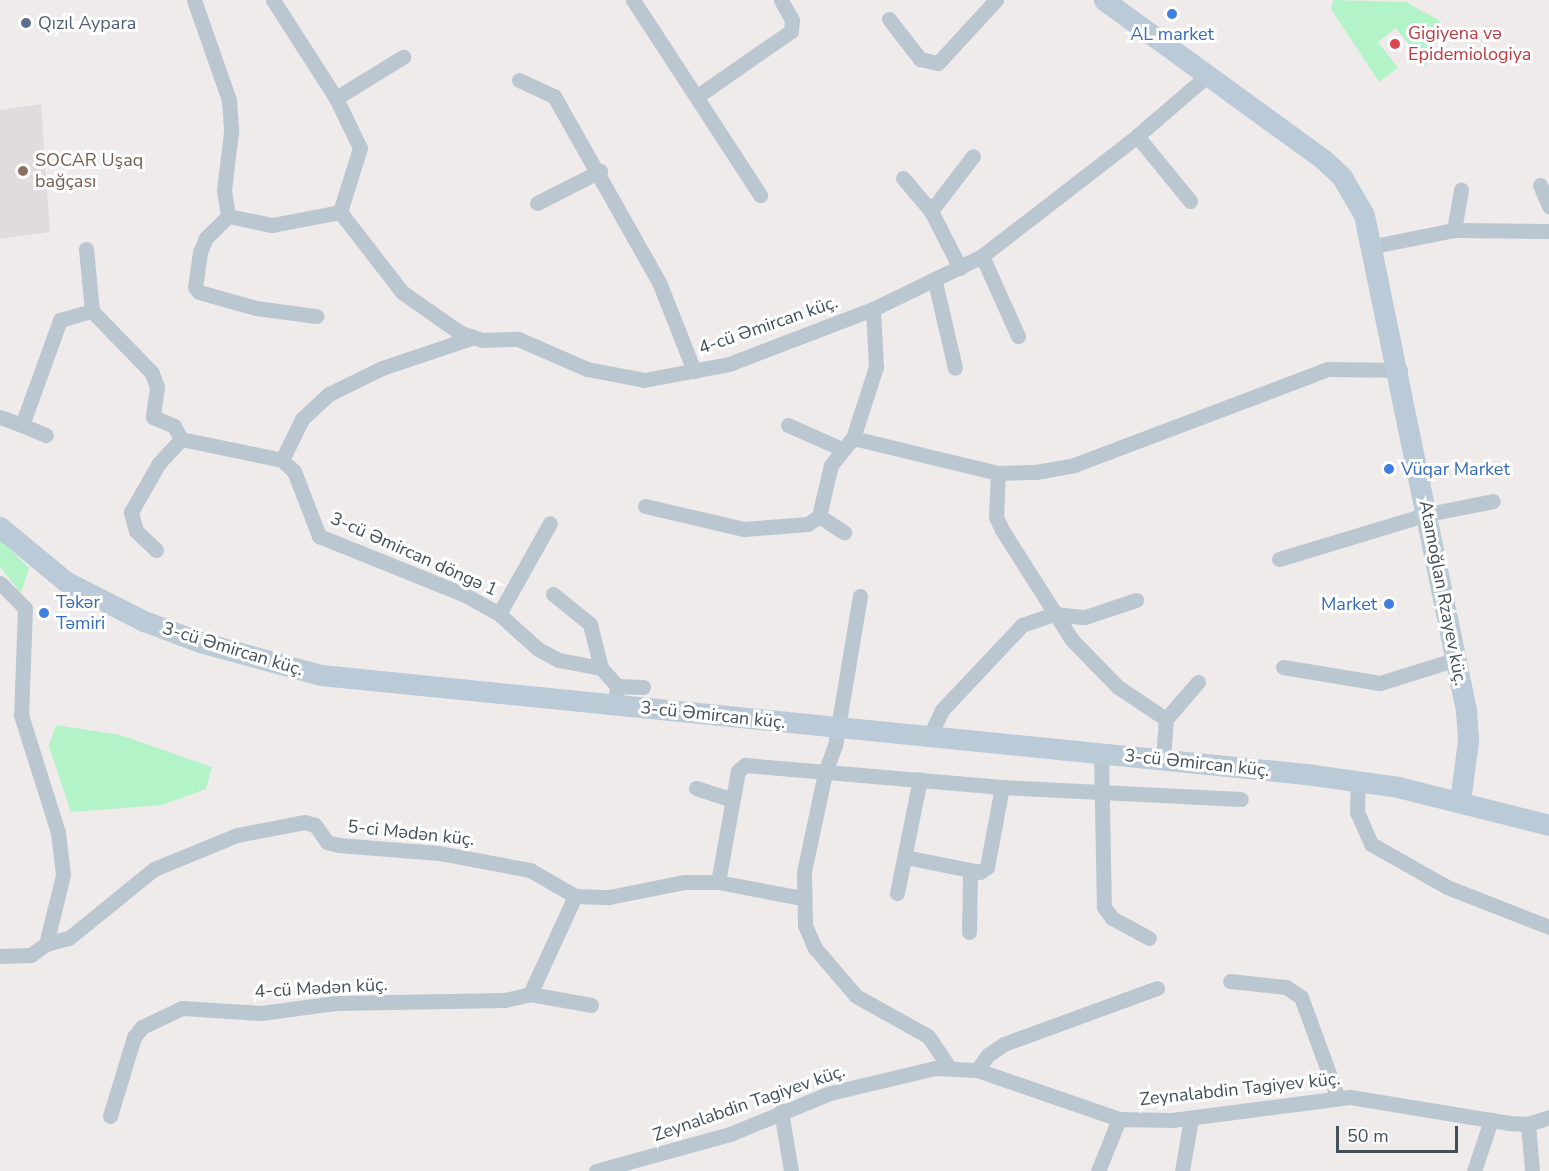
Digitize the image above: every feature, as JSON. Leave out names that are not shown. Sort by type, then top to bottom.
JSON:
[{"type":"main road","name":"Atamoğlan Rzayev küç.","points":[[1104,0],[1209,74],[1342,177],[1364,215],[1374,246],[1400,370],[1457,659],[1468,741],[1460,801]]},
{"type":"main road","name":"3-cü Əmircan küç.","points":[[0,527],[44,566],[104,602],[200,642],[268,662],[375,682],[616,695],[838,727],[1358,781],[1460,801],[1549,825]]},
{"type":"street","points":[[194,0],[229,100],[231,132],[224,190],[228,216]]},
{"type":"street","points":[[273,0],[336,98],[361,156],[340,212]]},
{"type":"street","points":[[633,0],[699,95],[760,195]]},
{"type":"street","points":[[699,95],[790,31],[792,20],[782,0]]},
{"type":"street","points":[[889,19],[920,59],[938,63],[996,0]]},
{"type":"street","points":[[336,98],[403,57]]},
{"type":"street","name":"4-cü Əmircan küç.","points":[[471,338],[518,339],[587,369],[620,377],[661,378],[729,364],[873,309],[935,282],[982,256],[1137,136],[1209,74]]},
{"type":"street","points":[[519,80],[554,96],[600,171],[659,282],[694,371]]},
{"type":"street","points":[[1137,136],[1190,201]]},
{"type":"street","points":[[931,211],[973,156]]},
{"type":"street","points":[[537,203],[600,171]]},
{"type":"street","points":[[903,178],[931,211],[960,268]]},
{"type":"street","points":[[1540,185],[1549,206]]},
{"type":"street","points":[[1454,230],[1461,189]]},
{"type":"street","points":[[228,216],[272,225],[340,212]]},
{"type":"street","points":[[340,212],[402,292],[471,338]]},
{"type":"street","points":[[228,216],[206,238],[200,252],[195,287],[199,292],[256,308],[316,316]]},
{"type":"street","points":[[1374,246],[1454,230],[1549,231]]},
{"type":"street","points":[[86,249],[92,311],[152,373],[157,387],[153,417],[174,426],[181,439],[282,460],[302,419],[328,394],[382,368],[471,338]]},
{"type":"street","points":[[982,256],[1018,336]]},
{"type":"street","points":[[935,282],[955,368]]},
{"type":"street","points":[[645,506],[744,529],[808,524],[819,516],[831,465],[853,438],[876,367],[873,309]]},
{"type":"street","points":[[22,425],[60,320],[92,311]]},
{"type":"street","points":[[853,438],[998,473],[1074,465],[1329,369],[1400,370]]},
{"type":"street","points":[[0,417],[45,435]]},
{"type":"street","points":[[788,425],[842,449]]},
{"type":"street","points":[[156,550],[136,531],[131,513],[159,463],[181,439]]},
{"type":"street","name":"3-cü Əmircan döngə 1","points":[[282,460],[294,471],[319,536],[465,596],[499,614],[538,649],[559,660],[602,668]]},
{"type":"street","points":[[998,473],[996,517],[1054,614],[1118,687],[1166,719]]},
{"type":"street","points":[[1279,559],[1428,514],[1492,501]]},
{"type":"street","points":[[819,516],[844,532]]},
{"type":"street","points":[[499,614],[550,523]]},
{"type":"street","points":[[0,583],[26,608],[21,715],[63,856],[57,915],[46,944]]},
{"type":"street","points":[[554,594],[590,624],[602,668],[616,695],[643,687]]},
{"type":"street","points":[[860,596],[838,727],[825,773],[802,898],[806,925],[815,948],[837,976],[874,1010],[928,1036],[949,1067]]},
{"type":"street","points":[[929,737],[942,710],[996,647],[1022,625],[1054,614],[1085,617],[1136,600]]},
{"type":"street","points":[[1283,667],[1380,683],[1457,659]]},
{"type":"street","points":[[1163,759],[1166,719],[1198,682]]},
{"type":"street","points":[[1101,754],[1098,792],[1104,908],[1112,918],[1149,938]]},
{"type":"street","points":[[718,882],[738,771],[744,765],[1002,787],[1240,799]]},
{"type":"street","points":[[897,894],[920,779]]},
{"type":"street","points":[[1358,781],[1357,812],[1371,844],[1447,887],[1549,927]]},
{"type":"street","points":[[905,857],[970,872],[987,867],[1002,787]]},
{"type":"street","points":[[696,788],[732,800]]},
{"type":"street","name":"5-ci Mədən küç.","points":[[0,956],[31,955],[46,944],[69,938],[153,869],[237,835],[304,822],[315,825],[327,842],[338,845],[439,853],[530,870],[575,896],[609,897],[684,882],[718,882],[802,898]]},
{"type":"street","points":[[969,932],[970,872]]},
{"type":"street","points":[[575,896],[530,994],[591,1005]]},
{"type":"street","points":[[1230,981],[1286,987],[1301,997],[1338,1098]]},
{"type":"street","points":[[977,1070],[988,1055],[1004,1044],[1157,988]]},
{"type":"street","name":"4-cü Mədən küç.","points":[[110,1116],[135,1037],[141,1027],[182,1008],[261,1013],[335,1003],[505,1000],[530,994]]},
{"type":"street","name":"Zeynalabdin Tagiyev küç.","points":[[597,1171],[730,1134],[781,1111],[830,1093],[949,1067],[977,1070],[1119,1119],[1191,1118],[1338,1098],[1389,1100],[1491,1120],[1528,1124],[1549,1117]]},
{"type":"street","points":[[781,1111],[791,1171]]},
{"type":"street","points":[[1182,1171],[1191,1118]]},
{"type":"street","points":[[1098,1171],[1119,1119]]},
{"type":"street","points":[[1474,1171],[1491,1120]]},
{"type":"street","points":[[1528,1124],[1532,1171]]},
{"type":"shaded area","name":"SOCAR Uşaq bağçası","points":[[41,104],[50,232],[0,239],[0,110]]},
{"type":"green space","points":[[1333,0],[1406,2],[1440,21],[1426,67],[1396,28],[1378,42],[1398,68],[1379,82],[1331,9]]},
{"type":"green space","points":[[0,539],[29,568],[21,593],[0,567]]},
{"type":"green space","points":[[56,725],[120,735],[212,767],[206,789],[162,805],[71,812],[49,746]]},
{"type":"place","name":"AL market","points":[[1172,14]]},
{"type":"place","name":"Qızıl Aypara","points":[[26,23]]},
{"type":"place","name":"Gigiyena və Epidemiologiya","points":[[1395,44]]},
{"type":"place","name":"SOCAR Uşaq bağçası","points":[[23,171]]},
{"type":"place","name":"Vüqar Market","points":[[1389,469]]},
{"type":"place","name":"Market","points":[[1389,604]]},
{"type":"place","name":"Təkər Təmiri","points":[[44,613]]}]
